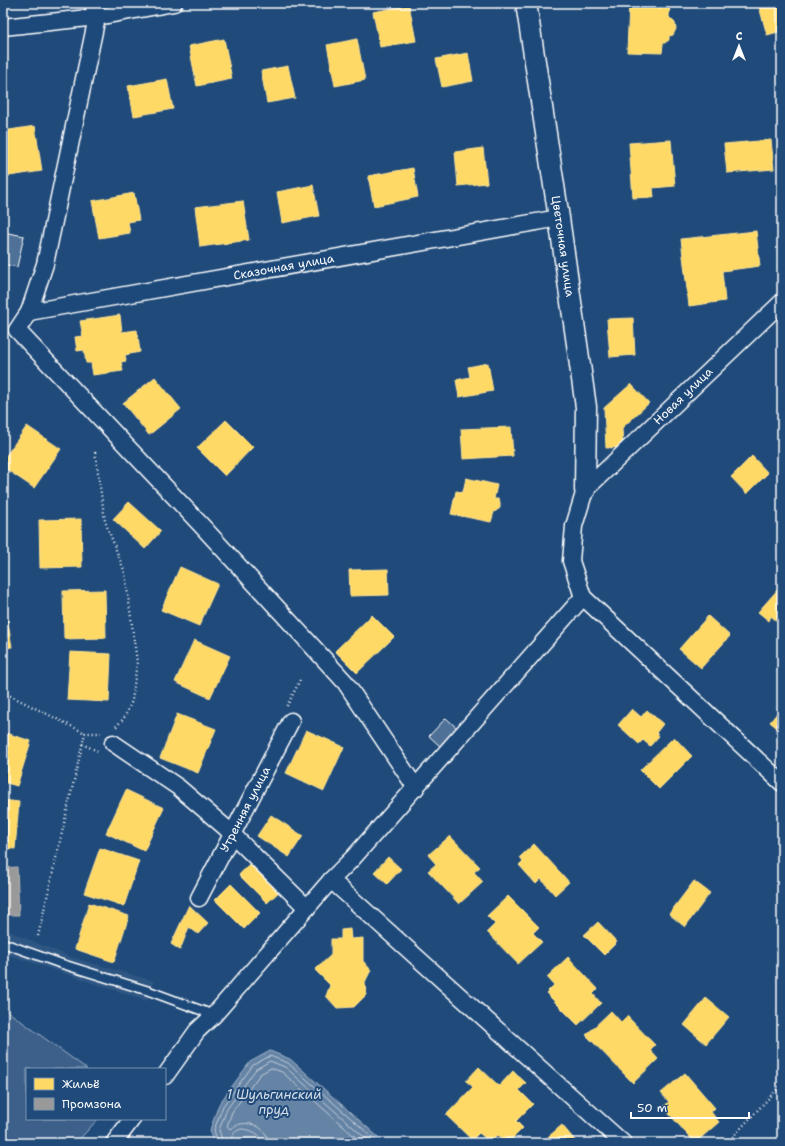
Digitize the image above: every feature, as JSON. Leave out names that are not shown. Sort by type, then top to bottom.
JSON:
[{"type":"street","points":[[3,27],[95,10],[174,3]]},
{"type":"street","name":"Цветочная улица","points":[[526,3],[586,407],[585,490]]},
{"type":"street","points":[[95,10],[45,264],[29,312],[17,330],[202,526],[345,682],[416,788]]},
{"type":"street","name":"Сказочная улица","points":[[29,312],[559,218]]},
{"type":"street","name":"Новая улица","points":[[585,490],[782,302]]},
{"type":"street","points":[[585,490],[574,526],[571,561],[583,597],[782,783]]},
{"type":"street","points":[[166,1075],[197,1031],[214,1015],[331,880],[353,858],[416,788],[583,597]]},
{"type":"street","name":"Утренняя улица","points":[[199,898],[233,833],[288,714]]},
{"type":"street","points":[[109,740],[178,787],[233,833],[307,908]]},
{"type":"street","points":[[331,880],[623,1143]]},
{"type":"street","points":[[114,1143],[131,1120]]},
{"type":"lane","points":[[3,943],[59,963],[150,991],[214,1015]]},
{"type":"path","points":[[82,744],[109,740],[124,718],[132,701],[137,662],[125,573],[105,521],[95,452]]},
{"type":"path","points":[[288,714],[300,680]]},
{"type":"path","points":[[3,692],[85,733],[99,734],[109,740]]},
{"type":"path","points":[[38,936],[85,733]]},
{"type":"path","points":[[727,1143],[782,1084]]},
{"type":"shaded area","points":[[3,927],[13,933],[71,957],[154,981],[147,1001],[3,953]]},
{"type":"shaded area","points":[[3,1008],[86,1068],[26,1068],[26,1120],[97,1120],[76,1143],[3,1143]]},
{"type":"water","name":"1 Шульгинский пруд","points":[[270,1051],[290,1059],[385,1143],[255,1143],[254,1141],[242,1138],[239,1143],[214,1143],[210,1130],[219,1104],[250,1062]]},
{"type":"building: Жильё","points":[[629,3],[670,3],[669,17],[675,23],[676,29],[673,35],[669,36],[669,40],[663,44],[662,53],[627,52]]},
{"type":"building: Жильё","points":[[758,3],[782,3],[782,31],[767,35]]},
{"type":"building: Жильё","points":[[409,5],[416,41],[380,47],[373,12]]},
{"type":"building: Жильё","points":[[224,39],[232,79],[197,86],[189,46]]},
{"type":"building: Жильё","points":[[357,39],[365,80],[335,86],[327,45]]},
{"type":"building: Жильё","points":[[468,53],[473,81],[442,87],[436,59]]},
{"type":"building: Жильё","points":[[288,66],[295,98],[267,103],[261,71]]},
{"type":"building: Жильё","points":[[167,79],[173,109],[134,116],[128,86]]},
{"type":"building: Жильё","points":[[35,126],[42,171],[3,177],[3,131]]},
{"type":"building: Жильё","points":[[671,140],[675,186],[653,188],[654,197],[633,198],[629,143]]},
{"type":"building: Жильё","points":[[771,140],[774,169],[727,173],[724,144]]},
{"type":"building: Жильё","points":[[483,148],[487,183],[458,186],[455,152]]},
{"type":"building: Жильё","points":[[413,168],[418,197],[374,206],[368,176]]},
{"type":"building: Жильё","points":[[313,185],[319,216],[282,223],[277,192]]},
{"type":"building: Жильё","points":[[134,193],[139,220],[128,222],[130,233],[99,238],[92,201]]},
{"type":"building: Жильё","points":[[243,201],[249,240],[200,247],[195,207]]},
{"type":"building: Жильё","points":[[756,231],[760,266],[722,271],[725,301],[689,306],[681,239]]},
{"type":"building: Жильё","points":[[120,315],[122,332],[137,330],[140,352],[125,355],[126,361],[121,362],[123,371],[93,375],[91,363],[86,363],[84,350],[77,351],[75,337],[83,336],[80,321]]},
{"type":"building: Жильё","points":[[633,318],[635,355],[610,357],[607,319]]},
{"type":"building: Жильё","points":[[488,363],[493,391],[459,397],[456,380],[470,377],[468,367]]},
{"type":"building: Жильё","points":[[155,377],[181,409],[149,435],[123,403]]},
{"type":"building: Жильё","points":[[631,384],[649,403],[622,428],[623,447],[606,448],[604,408]]},
{"type":"building: Жильё","points":[[226,420],[253,447],[225,476],[197,448]]},
{"type":"building: Жильё","points":[[27,426],[61,449],[34,488],[3,467],[3,460]]},
{"type":"building: Жильё","points":[[511,427],[513,456],[463,459],[461,429]]},
{"type":"building: Жильё","points":[[752,456],[768,473],[747,494],[731,477]]},
{"type":"building: Жильё","points":[[466,478],[497,485],[494,499],[498,499],[500,508],[494,512],[491,522],[451,514],[456,491],[463,492]]},
{"type":"building: Жильё","points":[[129,502],[161,531],[145,549],[113,519]]},
{"type":"building: Жильё","points":[[81,519],[82,567],[40,568],[39,520]]},
{"type":"building: Жильё","points":[[180,567],[218,584],[199,626],[161,610]]},
{"type":"building: Жильё","points":[[388,569],[389,595],[350,596],[349,570]]},
{"type":"building: Жильё","points":[[780,587],[782,588],[781,625],[771,616],[769,621],[758,612]]},
{"type":"building: Жильё","points":[[105,590],[106,638],[64,639],[63,591]]},
{"type":"building: Жильё","points":[[3,600],[12,647],[3,648]]},
{"type":"building: Жильё","points":[[372,615],[394,637],[357,673],[335,651]]},
{"type":"building: Жильё","points":[[708,616],[730,636],[701,668],[679,649]]},
{"type":"building: Жильё","points":[[194,640],[230,656],[210,698],[175,682]]},
{"type":"building: Жильё","points":[[70,652],[111,654],[109,702],[67,700]]},
{"type":"building: Жильё","points":[[782,707],[782,732],[770,722]]},
{"type":"building: Жильё","points":[[632,709],[641,717],[647,710],[663,724],[656,733],[659,736],[650,746],[643,740],[639,744],[618,725]]},
{"type":"building: Жильё","points":[[177,714],[216,729],[198,773],[160,758]]},
{"type":"building: Жильё","points":[[306,730],[344,747],[324,791],[286,773]]},
{"type":"building: Жильё","points":[[3,732],[31,741],[17,786],[3,782]]},
{"type":"building: Жильё","points":[[674,737],[692,756],[659,789],[640,770]]},
{"type":"building: Жильё","points":[[126,790],[164,808],[144,851],[106,833]]},
{"type":"building: Жильё","points":[[3,800],[19,802],[15,849],[3,848]]},
{"type":"building: Жильё","points":[[271,815],[303,836],[289,857],[257,836]]},
{"type":"building: Жильё","points":[[450,836],[480,867],[474,872],[483,882],[459,904],[428,871],[436,864],[428,855]]},
{"type":"building: Жильё","points":[[534,844],[569,882],[555,895],[541,879],[536,884],[519,865],[523,861],[520,857]]},
{"type":"building: Жильё","points":[[100,848],[139,861],[124,906],[84,893]]},
{"type":"building: Жильё","points":[[388,857],[401,869],[387,884],[374,872]]},
{"type":"building: Жильё","points":[[254,859],[283,888],[267,903],[239,875]]},
{"type":"building: Жильё","points":[[694,881],[710,893],[685,927],[669,914]]},
{"type":"building: Жильё","points":[[231,884],[260,913],[244,929],[215,900]]},
{"type":"building: Жильё","points":[[508,896],[539,927],[533,933],[542,942],[518,964],[487,932],[495,924],[487,916]]},
{"type":"building: Жильё","points":[[89,903],[129,916],[114,962],[75,949]]},
{"type":"building: Жильё","points":[[189,905],[208,923],[198,934],[189,927],[180,950],[171,944]]},
{"type":"building: Жильё","points":[[598,922],[617,942],[604,955],[584,935]]},
{"type":"building: Жильё","points":[[350,929],[351,939],[363,938],[363,961],[371,970],[365,982],[366,995],[354,1007],[337,1008],[326,996],[330,985],[315,970],[331,955],[331,939],[341,939],[341,930]]},
{"type":"building: Жильё","points":[[568,957],[598,989],[593,994],[601,1003],[578,1025],[546,993],[554,985],[547,977]]},
{"type":"building: Жильё","points":[[706,998],[729,1017],[706,1044],[684,1025]]},
{"type":"building: Жильё","points":[[611,1011],[621,1022],[627,1016],[655,1045],[650,1050],[658,1059],[633,1083],[586,1035]]},
{"type":"building: Жильё","points":[[479,1067],[499,1086],[513,1071],[526,1083],[519,1090],[533,1104],[516,1121],[523,1128],[508,1143],[497,1135],[490,1142],[479,1133],[472,1140],[446,1115],[473,1087],[466,1081]]},
{"type":"building: Жильё","points":[[685,1073],[715,1108],[711,1112],[719,1122],[695,1143],[663,1107],[669,1102],[661,1093]]},
{"type":"building: Жильё","points":[[562,1125],[577,1143],[541,1143]]},
{"type":"building: Промзона","points":[[17,867],[19,915],[3,915],[3,868]]},
{"type":"building: Прочее","points":[[3,232],[24,236],[17,267],[3,264]]},
{"type":"building: Прочее","points":[[446,718],[459,730],[442,748],[429,736]]}]
